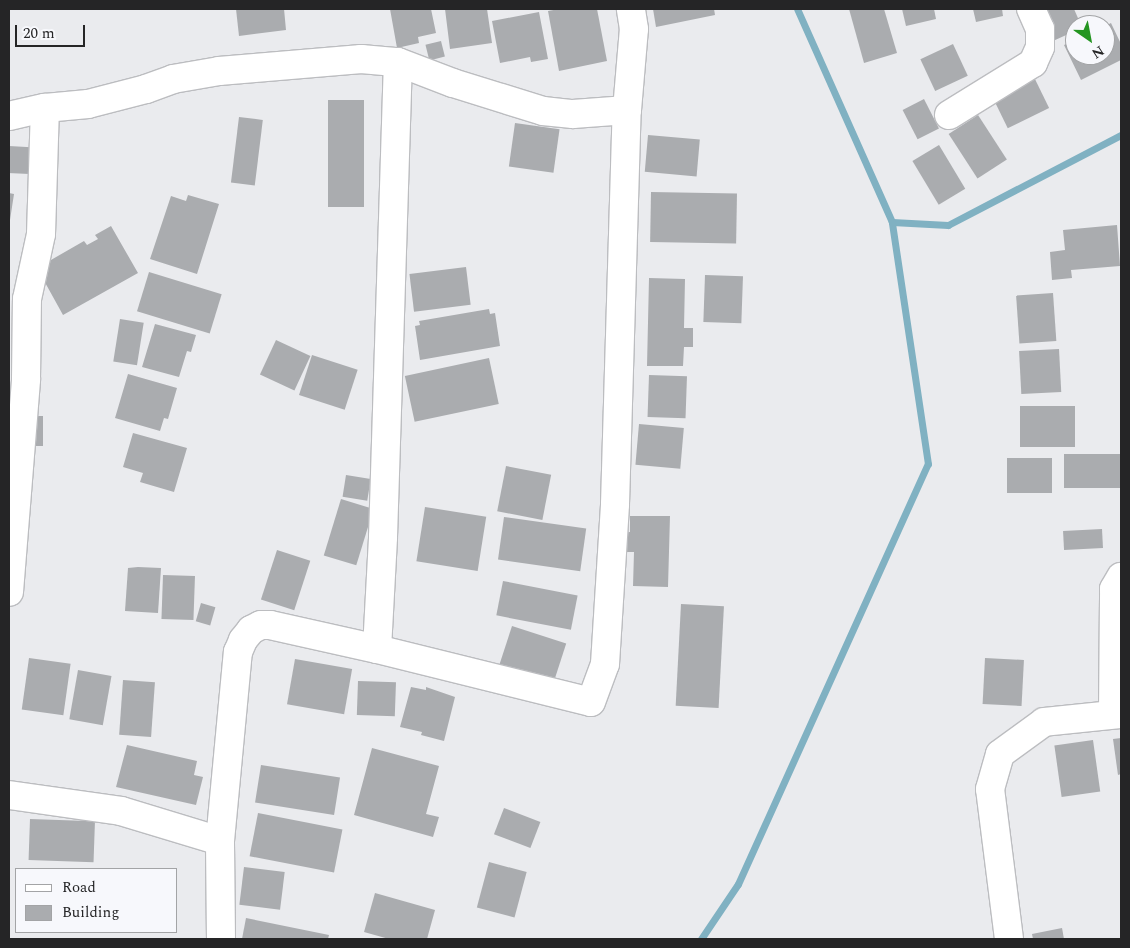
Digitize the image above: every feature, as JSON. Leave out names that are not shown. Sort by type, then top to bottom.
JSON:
[{"type":"street","points":[[221,939],[220,841],[238,652],[243,640],[251,630],[261,625],[270,625],[377,649],[591,702],[605,664],[615,504],[627,110],[634,29],[631,9]]},
{"type":"street","points":[[949,115],[1033,63],[1040,47],[1040,29],[1031,9]]},
{"type":"street","points":[[9,116],[45,108],[88,104],[146,89],[173,79],[219,71],[360,59],[398,62],[453,83],[543,111],[573,114],[627,110]]},
{"type":"street","points":[[377,649],[383,538],[398,62]]},
{"type":"street","points":[[9,592],[17,377],[27,299],[42,234],[45,108]]},
{"type":"street","points":[[1009,939],[990,789],[1000,754],[1044,722],[1117,713],[1114,589],[1121,577]]},
{"type":"street","points":[[9,795],[121,811],[220,841]]},
{"type":"building","points":[[236,9],[284,9],[286,30],[239,36]]},
{"type":"building","points":[[390,9],[431,9],[436,33],[418,37],[419,43],[397,48]]},
{"type":"building","points":[[445,9],[487,9],[492,43],[450,49]]},
{"type":"building","points":[[559,9],[597,9],[607,61],[559,71],[548,11]]},
{"type":"building","points":[[653,9],[714,9],[715,15],[656,27]]},
{"type":"building","points":[[849,9],[884,9],[897,53],[864,63]]},
{"type":"building","points":[[902,9],[934,9],[936,19],[906,26]]},
{"type":"building","points":[[973,9],[1002,9],[1003,16],[976,22]]},
{"type":"building","points":[[1040,9],[1074,9],[1077,15],[1065,15],[1065,36],[1053,41]]},
{"type":"building","points":[[539,12],[548,59],[531,62],[530,57],[500,63],[492,21]]},
{"type":"building","points":[[1115,31],[1121,44],[1121,60],[1115,63]]},
{"type":"building","points":[[441,41],[445,57],[429,60],[425,45]]},
{"type":"building","points":[[953,44],[968,76],[935,91],[920,59]]},
{"type":"building","points":[[1074,65],[1111,65],[1081,80]]},
{"type":"building","points":[[1032,73],[1049,108],[1008,128],[991,93]]},
{"type":"building","points":[[924,99],[939,128],[918,139],[903,110]]},
{"type":"building","points":[[328,100],[364,100],[364,207],[328,207]]},
{"type":"building","points":[[978,115],[1007,159],[978,179],[949,134]]},
{"type":"building","points":[[239,117],[263,120],[255,185],[231,183]]},
{"type":"building","points":[[515,123],[560,129],[553,173],[509,167]]},
{"type":"building","points":[[648,135],[700,140],[697,176],[645,172]]},
{"type":"building","points":[[939,145],[965,189],[939,205],[912,161]]},
{"type":"building","points":[[9,146],[31,147],[30,174],[9,173]]},
{"type":"building","points":[[651,192],[737,194],[736,243],[650,242]]},
{"type":"building","points":[[9,193],[14,194],[10,220],[9,220]]},
{"type":"building","points":[[188,195],[219,204],[197,274],[150,259],[171,196],[186,201]]},
{"type":"building","points":[[1117,225],[1120,266],[1071,270],[1072,278],[1052,280],[1050,252],[1065,250],[1063,230]]},
{"type":"building","points":[[111,226],[138,273],[63,315],[37,268],[84,241],[87,245],[98,239],[95,235]]},
{"type":"building","points":[[466,267],[471,305],[414,312],[409,274]]},
{"type":"building","points":[[149,272],[222,294],[210,333],[137,311]]},
{"type":"building","points":[[705,275],[743,276],[741,323],[703,322]]},
{"type":"building","points":[[649,278],[685,279],[684,328],[693,328],[693,347],[684,347],[683,366],[647,366]]},
{"type":"building","points":[[1053,293],[1056,341],[1019,343],[1016,296]]},
{"type":"building","points":[[489,309],[490,314],[495,313],[500,346],[420,360],[415,326],[420,325],[419,321]]},
{"type":"building","points":[[120,319],[144,323],[137,365],[113,361]]},
{"type":"building","points":[[155,324],[196,335],[191,352],[187,351],[179,377],[142,367]]},
{"type":"building","points":[[276,340],[310,356],[294,390],[260,374]]},
{"type":"building","points":[[1059,349],[1061,392],[1021,394],[1019,351]]},
{"type":"building","points":[[312,355],[358,370],[345,410],[299,395]]},
{"type":"building","points":[[489,358],[499,404],[415,422],[405,376]]},
{"type":"building","points":[[128,374],[177,388],[168,419],[164,418],[160,431],[115,418]]},
{"type":"building","points":[[649,375],[687,376],[686,418],[648,417]]},
{"type":"building","points":[[1020,406],[1075,406],[1075,447],[1020,447]]},
{"type":"building","points":[[29,416],[43,416],[43,446],[29,446]]},
{"type":"building","points":[[639,424],[684,428],[680,469],[635,465]]},
{"type":"building","points":[[133,433],[187,448],[174,492],[140,482],[143,473],[123,467]]},
{"type":"building","points":[[1064,454],[1121,454],[1121,488],[1064,488]]},
{"type":"building","points":[[1007,458],[1052,458],[1052,493],[1007,493]]},
{"type":"building","points":[[506,466],[551,475],[542,520],[497,511]]},
{"type":"building","points":[[346,475],[371,479],[367,501],[343,497]]},
{"type":"building","points":[[341,499],[374,509],[356,565],[324,555]]},
{"type":"building","points":[[425,507],[486,517],[478,571],[416,561]]},
{"type":"building","points":[[630,516],[670,516],[668,587],[633,586],[634,552],[619,552],[620,533],[630,532]]},
{"type":"building","points":[[504,517],[586,529],[580,571],[498,560]]},
{"type":"building","points":[[1102,529],[1103,548],[1064,550],[1063,531]]},
{"type":"building","points":[[277,550],[310,561],[294,610],[261,599]]},
{"type":"building","points":[[128,568],[161,568],[158,613],[125,611]]},
{"type":"building","points":[[163,575],[195,576],[193,620],[161,619]]},
{"type":"building","points":[[503,581],[578,596],[571,630],[496,615]]},
{"type":"building","points":[[201,603],[215,607],[210,625],[196,621]]},
{"type":"building","points":[[681,604],[724,606],[719,708],[676,706]]},
{"type":"building","points":[[512,626],[566,644],[553,685],[498,668]]},
{"type":"building","points":[[29,658],[71,664],[63,715],[22,709]]},
{"type":"building","points":[[985,658],[1024,660],[1022,706],[983,704]]},
{"type":"building","points":[[295,659],[352,669],[344,714],[287,704]]},
{"type":"building","points":[[78,670],[111,676],[103,725],[69,719]]},
{"type":"building","points":[[123,680],[155,682],[151,737],[119,735]]},
{"type":"building","points":[[358,681],[396,682],[395,716],[357,715]]},
{"type":"building","points":[[411,687],[426,690],[426,687],[455,697],[444,741],[421,735],[422,732],[400,727]]},
{"type":"building","points":[[1121,738],[1121,774],[1118,775],[1113,739]]},
{"type":"building","points":[[1093,740],[1100,791],[1062,797],[1054,745]]},
{"type":"building","points":[[127,745],[197,761],[194,775],[203,777],[196,805],[116,787]]},
{"type":"building","points":[[372,748],[439,766],[426,814],[439,817],[433,837],[354,815]]},
{"type":"building","points":[[261,765],[340,778],[334,815],[255,803]]},
{"type":"building","points":[[504,808],[540,822],[530,848],[494,834]]},
{"type":"building","points":[[258,813],[342,829],[334,873],[250,856]]},
{"type":"building","points":[[30,819],[95,821],[94,862],[29,860]]},
{"type":"building","points":[[489,862],[527,872],[515,917],[477,907]]},
{"type":"building","points":[[244,867],[285,872],[280,910],[239,905]]},
{"type":"building","points":[[375,893],[435,910],[427,939],[389,939],[364,932]]},
{"type":"building","points":[[246,918],[329,935],[328,939],[242,939]]},
{"type":"building","points":[[1062,928],[1064,939],[1033,939],[1032,934]]},
{"type":"waterway","points":[[701,939],[738,884],[928,464],[892,222],[797,9]]},
{"type":"waterway","points":[[892,222],[948,225],[1121,135]]}]
